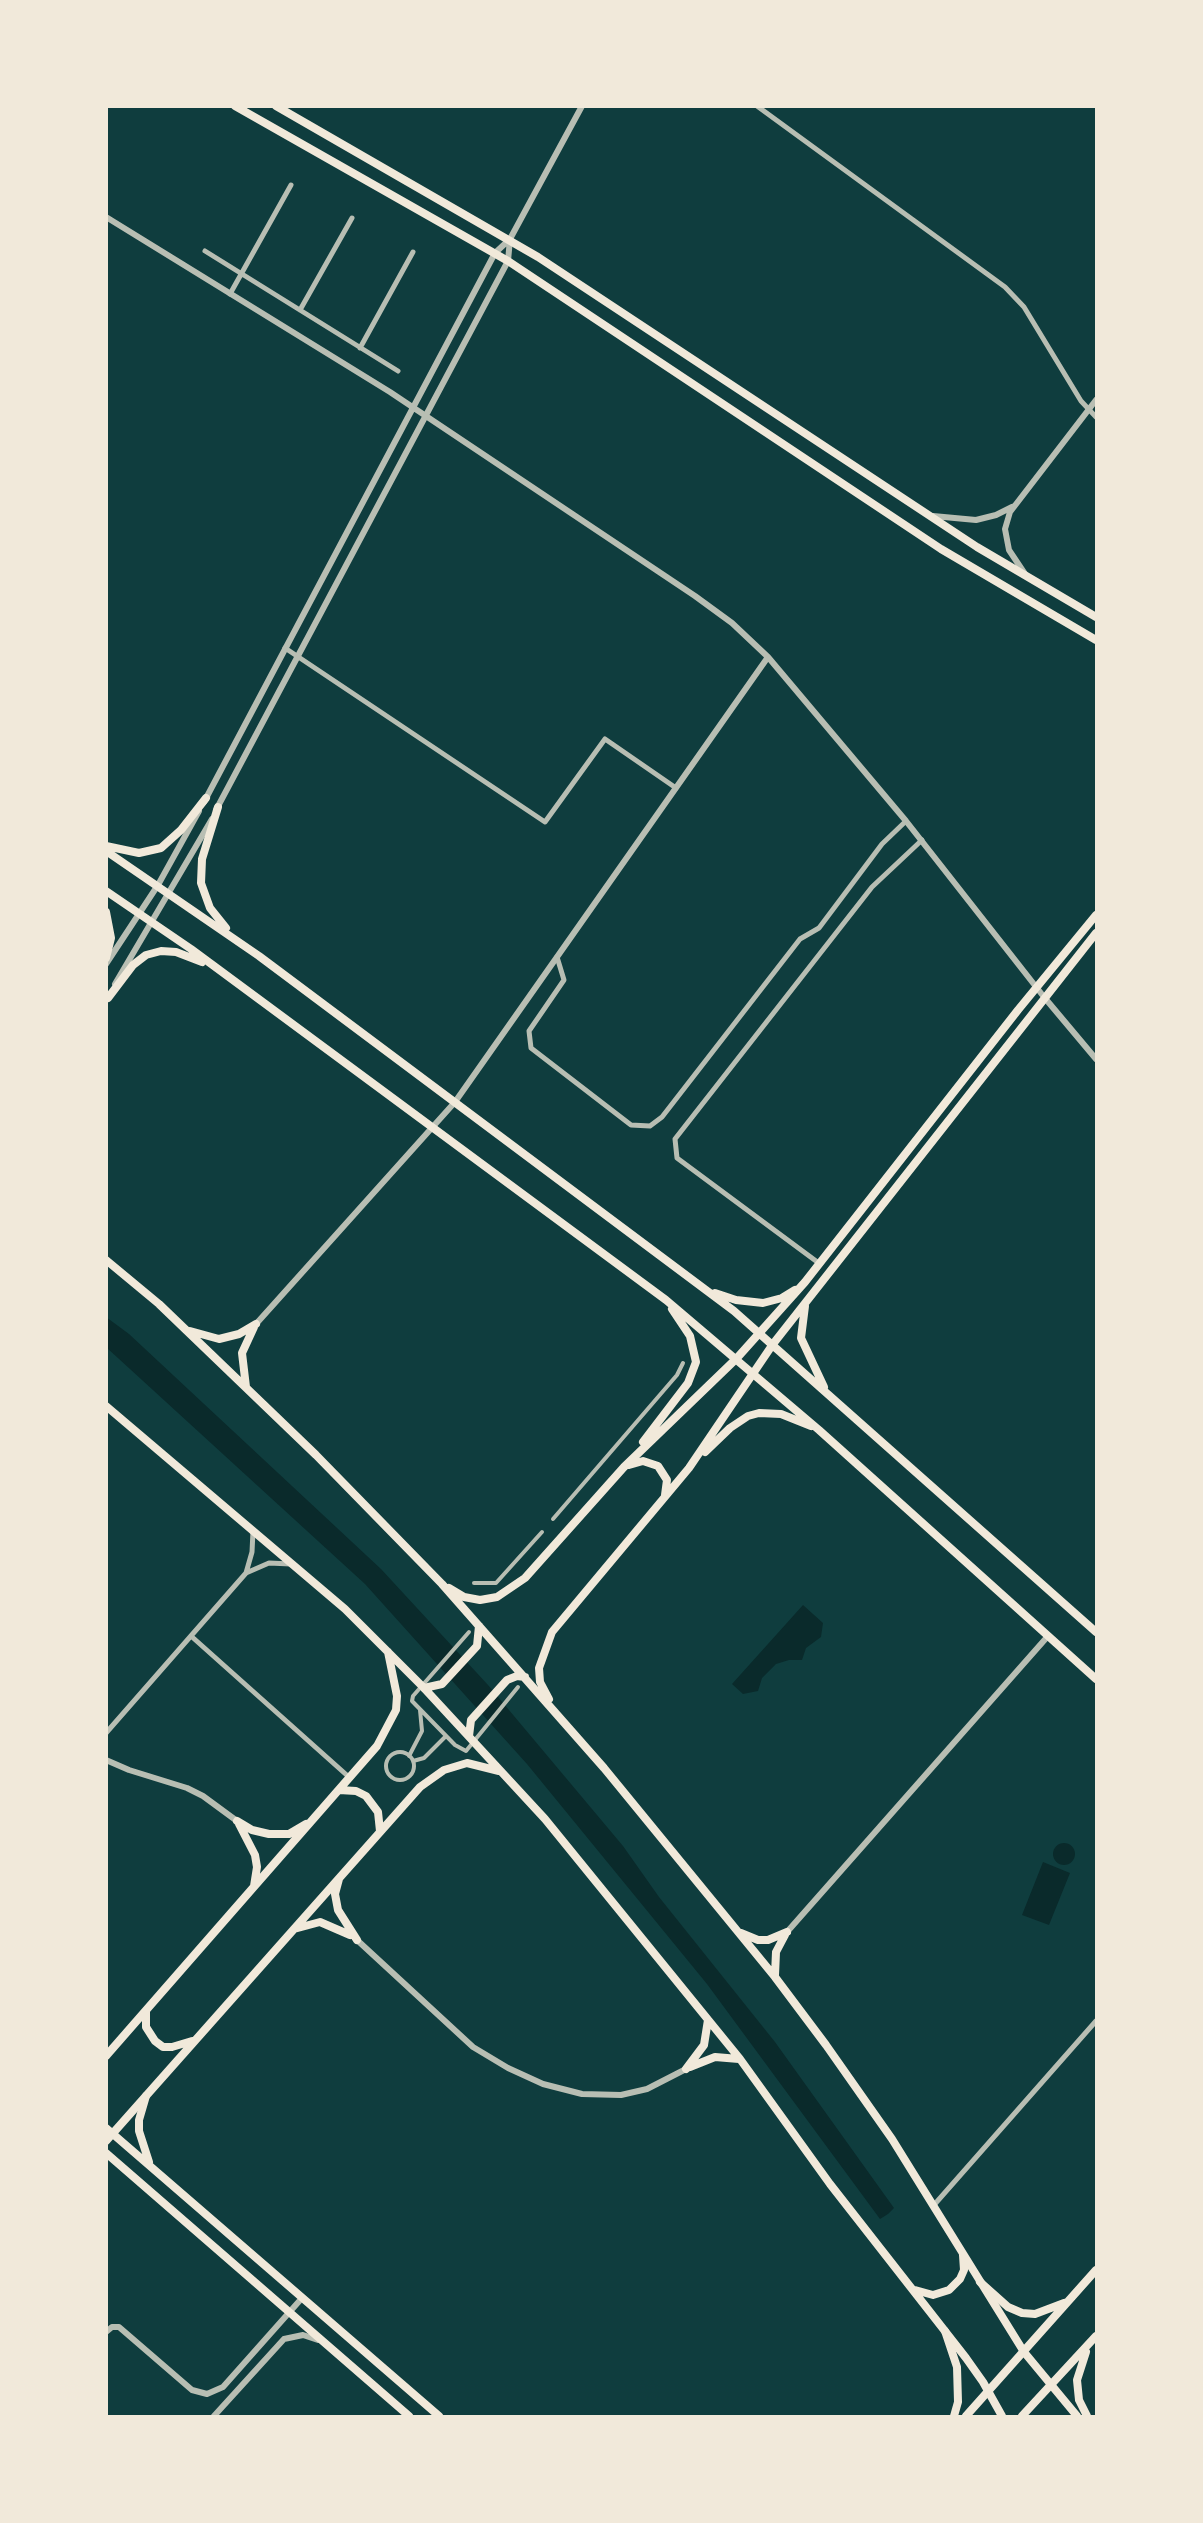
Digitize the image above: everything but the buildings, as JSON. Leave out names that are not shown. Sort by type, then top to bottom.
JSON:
[{"type":"main road","points":[[236,106],[508,261],[941,549],[1096,640]]},
{"type":"main road","points":[[276,106],[510,239],[929,515],[1096,617]]},
{"type":"main road","points":[[106,846],[139,852],[161,848],[172,840],[206,798]]},
{"type":"main road","points":[[218,807],[202,859],[201,883],[210,908],[237,940]]},
{"type":"main road","points":[[106,851],[170,892],[237,940],[710,1292],[773,1344],[1096,1632]]},
{"type":"main road","points":[[106,891],[152,921],[666,1300],[819,1430],[1096,1679]]},
{"type":"main road","points":[[106,912],[111,938],[106,958]]},
{"type":"main road","points":[[624,1467],[737,1358],[805,1282],[1096,915]]},
{"type":"main road","points":[[689,1468],[773,1344],[1096,933]]},
{"type":"main road","points":[[107,999],[133,965],[146,956],[161,951],[192,957],[219,970]]},
{"type":"main road","points":[[106,1260],[184,1328],[324,1463],[442,1584],[552,1707],[775,1977],[892,2139],[1024,2352],[1077,2416]]},
{"type":"main road","points":[[710,1292],[736,1300],[763,1303],[782,1298],[805,1282]]},
{"type":"main road","points":[[442,1584],[472,1600],[497,1597],[512,1588],[540,1563],[624,1467],[688,1383],[696,1362],[690,1336],[666,1300]]},
{"type":"main road","points":[[807,1302],[801,1323],[801,1338],[826,1391]]},
{"type":"main road","points":[[184,1328],[207,1338],[219,1339],[240,1334],[256,1324]]},
{"type":"main road","points":[[247,1388],[243,1375],[242,1353],[256,1324]]},
{"type":"main road","points":[[106,1406],[296,1565],[423,1687],[545,1820],[740,2059],[830,2184],[915,2290],[989,2391],[1002,2416]]},
{"type":"main road","points":[[552,1707],[540,1682],[539,1668],[552,1632],[689,1468],[730,1428],[748,1416],[759,1413],[781,1414],[819,1430]]},
{"type":"main road","points":[[624,1467],[643,1461],[658,1466],[667,1480],[664,1498]]},
{"type":"main road","points":[[423,1687],[442,1684],[477,1646],[479,1626]]},
{"type":"main road","points":[[106,2055],[377,1746],[396,1710],[397,1696],[387,1651]]},
{"type":"main road","points":[[470,1738],[471,1720],[507,1680],[517,1676],[525,1677]]},
{"type":"main road","points":[[106,2141],[110,2131],[146,2096],[420,1787],[444,1770],[467,1763],[501,1772]]},
{"type":"main road","points":[[339,1790],[356,1791],[366,1796],[378,1812],[380,1831]]},
{"type":"main road","points":[[237,1821],[252,1830],[270,1834],[289,1834],[311,1821]]},
{"type":"main road","points":[[237,1821],[246,1834],[255,1855],[257,1867],[254,1887]]},
{"type":"main road","points":[[342,1874],[337,1886],[336,1903],[341,1917],[357,1940]]},
{"type":"main road","points":[[293,1929],[320,1923],[339,1928],[357,1940]]},
{"type":"main road","points":[[739,1931],[749,1937],[768,1940],[787,1932]]},
{"type":"main road","points":[[775,1977],[776,1952],[787,1932]]},
{"type":"main road","points":[[146,2010],[146,2027],[155,2042],[164,2047],[181,2046],[195,2040]]},
{"type":"main road","points":[[686,2069],[704,2044],[708,2018]]},
{"type":"main road","points":[[686,2069],[715,2057],[740,2059]]},
{"type":"main road","points":[[146,2096],[139,2120],[139,2131],[144,2152],[152,2167]]},
{"type":"main road","points":[[110,2131],[439,2416]]},
{"type":"main road","points":[[106,2153],[409,2416]]},
{"type":"main road","points":[[915,2290],[933,2295],[942,2294],[956,2285],[964,2270],[963,2252]]},
{"type":"main road","points":[[966,2416],[1096,2270]]},
{"type":"main road","points":[[980,2282],[1008,2307],[1022,2313],[1035,2314],[1053,2309],[1072,2298]]},
{"type":"main road","points":[[945,2331],[957,2367],[958,2402],[954,2416]]},
{"type":"main road","points":[[1023,2416],[1094,2338]]},
{"type":"main road","points":[[1087,2416],[1079,2400],[1077,2380],[1082,2359],[1094,2338]]},
{"type":"street","points":[[106,964],[158,885],[495,253],[510,239],[582,106]]},
{"type":"street","points":[[757,106],[1005,287],[1024,307],[1089,410],[1096,417]]},
{"type":"street","points":[[230,294],[291,185]]},
{"type":"street","points":[[106,217],[412,407],[714,609],[768,657],[922,840],[1044,997],[1096,1059]]},
{"type":"street","points":[[300,310],[352,218]]},
{"type":"street","points":[[107,999],[218,807],[508,261],[510,239]]},
{"type":"street","points":[[205,251],[398,371]]},
{"type":"street","points":[[360,348],[413,252]]},
{"type":"street","points":[[1027,576],[1009,550],[1006,539],[1007,520],[1013,507],[1096,400]]},
{"type":"street","points":[[929,515],[948,519],[976,520],[996,515],[1013,507]]},
{"type":"street","points":[[285,648],[544,822],[605,739],[676,788]]},
{"type":"street","points":[[256,1324],[455,1102],[768,657]]},
{"type":"street","points":[[557,957],[564,980],[529,1031],[531,1048],[631,1125],[650,1126],[662,1117],[800,939],[819,928],[882,844],[906,821]]},
{"type":"street","points":[[820,1264],[677,1158],[675,1139],[872,887],[922,840]]},
{"type":"street","points":[[553,1520],[677,1375],[683,1363]]},
{"type":"street","points":[[246,1573],[252,1552],[253,1529]]},
{"type":"street","points":[[474,1583],[496,1583],[542,1532]]},
{"type":"street","points":[[106,1733],[246,1573],[269,1563],[296,1565]]},
{"type":"street","points":[[469,1632],[412,1701],[446,1736],[466,1751],[470,1738],[518,1688]]},
{"type":"street","points":[[191,1635],[350,1778]]},
{"type":"street","points":[[787,1932],[1048,1636]]},
{"type":"street","points":[[409,1756],[422,1731],[420,1710]]},
{"type":"street","points":[[413,1761],[424,1758],[446,1736]]},
{"type":"street","points":[[401,1752],[413,1761],[412,1772],[406,1779],[397,1780],[389,1775],[386,1767],[389,1758],[401,1752]]},
{"type":"street","points":[[106,1760],[129,1770],[187,1788],[203,1796],[237,1821]]},
{"type":"street","points":[[357,1940],[473,2047],[508,2068],[543,2084],[582,2094],[621,2095],[647,2089],[686,2069]]},
{"type":"street","points":[[934,2205],[1096,2020]]},
{"type":"street","points":[[106,2332],[112,2327],[119,2327],[192,2390],[207,2394],[223,2387],[302,2298]]},
{"type":"street","points":[[214,2416],[284,2338],[303,2335],[324,2342]]},
{"type":"water","points":[[106,1317],[129,1334],[381,1569],[488,1685],[623,1846],[659,1897],[775,2042],[894,2208],[888,2214],[880,2219],[707,1984],[527,1764],[365,1584],[107,1348]]},
{"type":"water","points":[[803,1605],[823,1623],[821,1637],[806,1648],[802,1660],[789,1660],[776,1664],[762,1678],[758,1691],[743,1694],[732,1684]]},
{"type":"water","points":[[1064,1843],[1074,1850],[1075,1854],[1068,1864],[1064,1865],[1054,1858],[1053,1854],[1060,1844]]},
{"type":"water","points":[[1043,1862],[1070,1873],[1049,1925],[1022,1915]]}]
